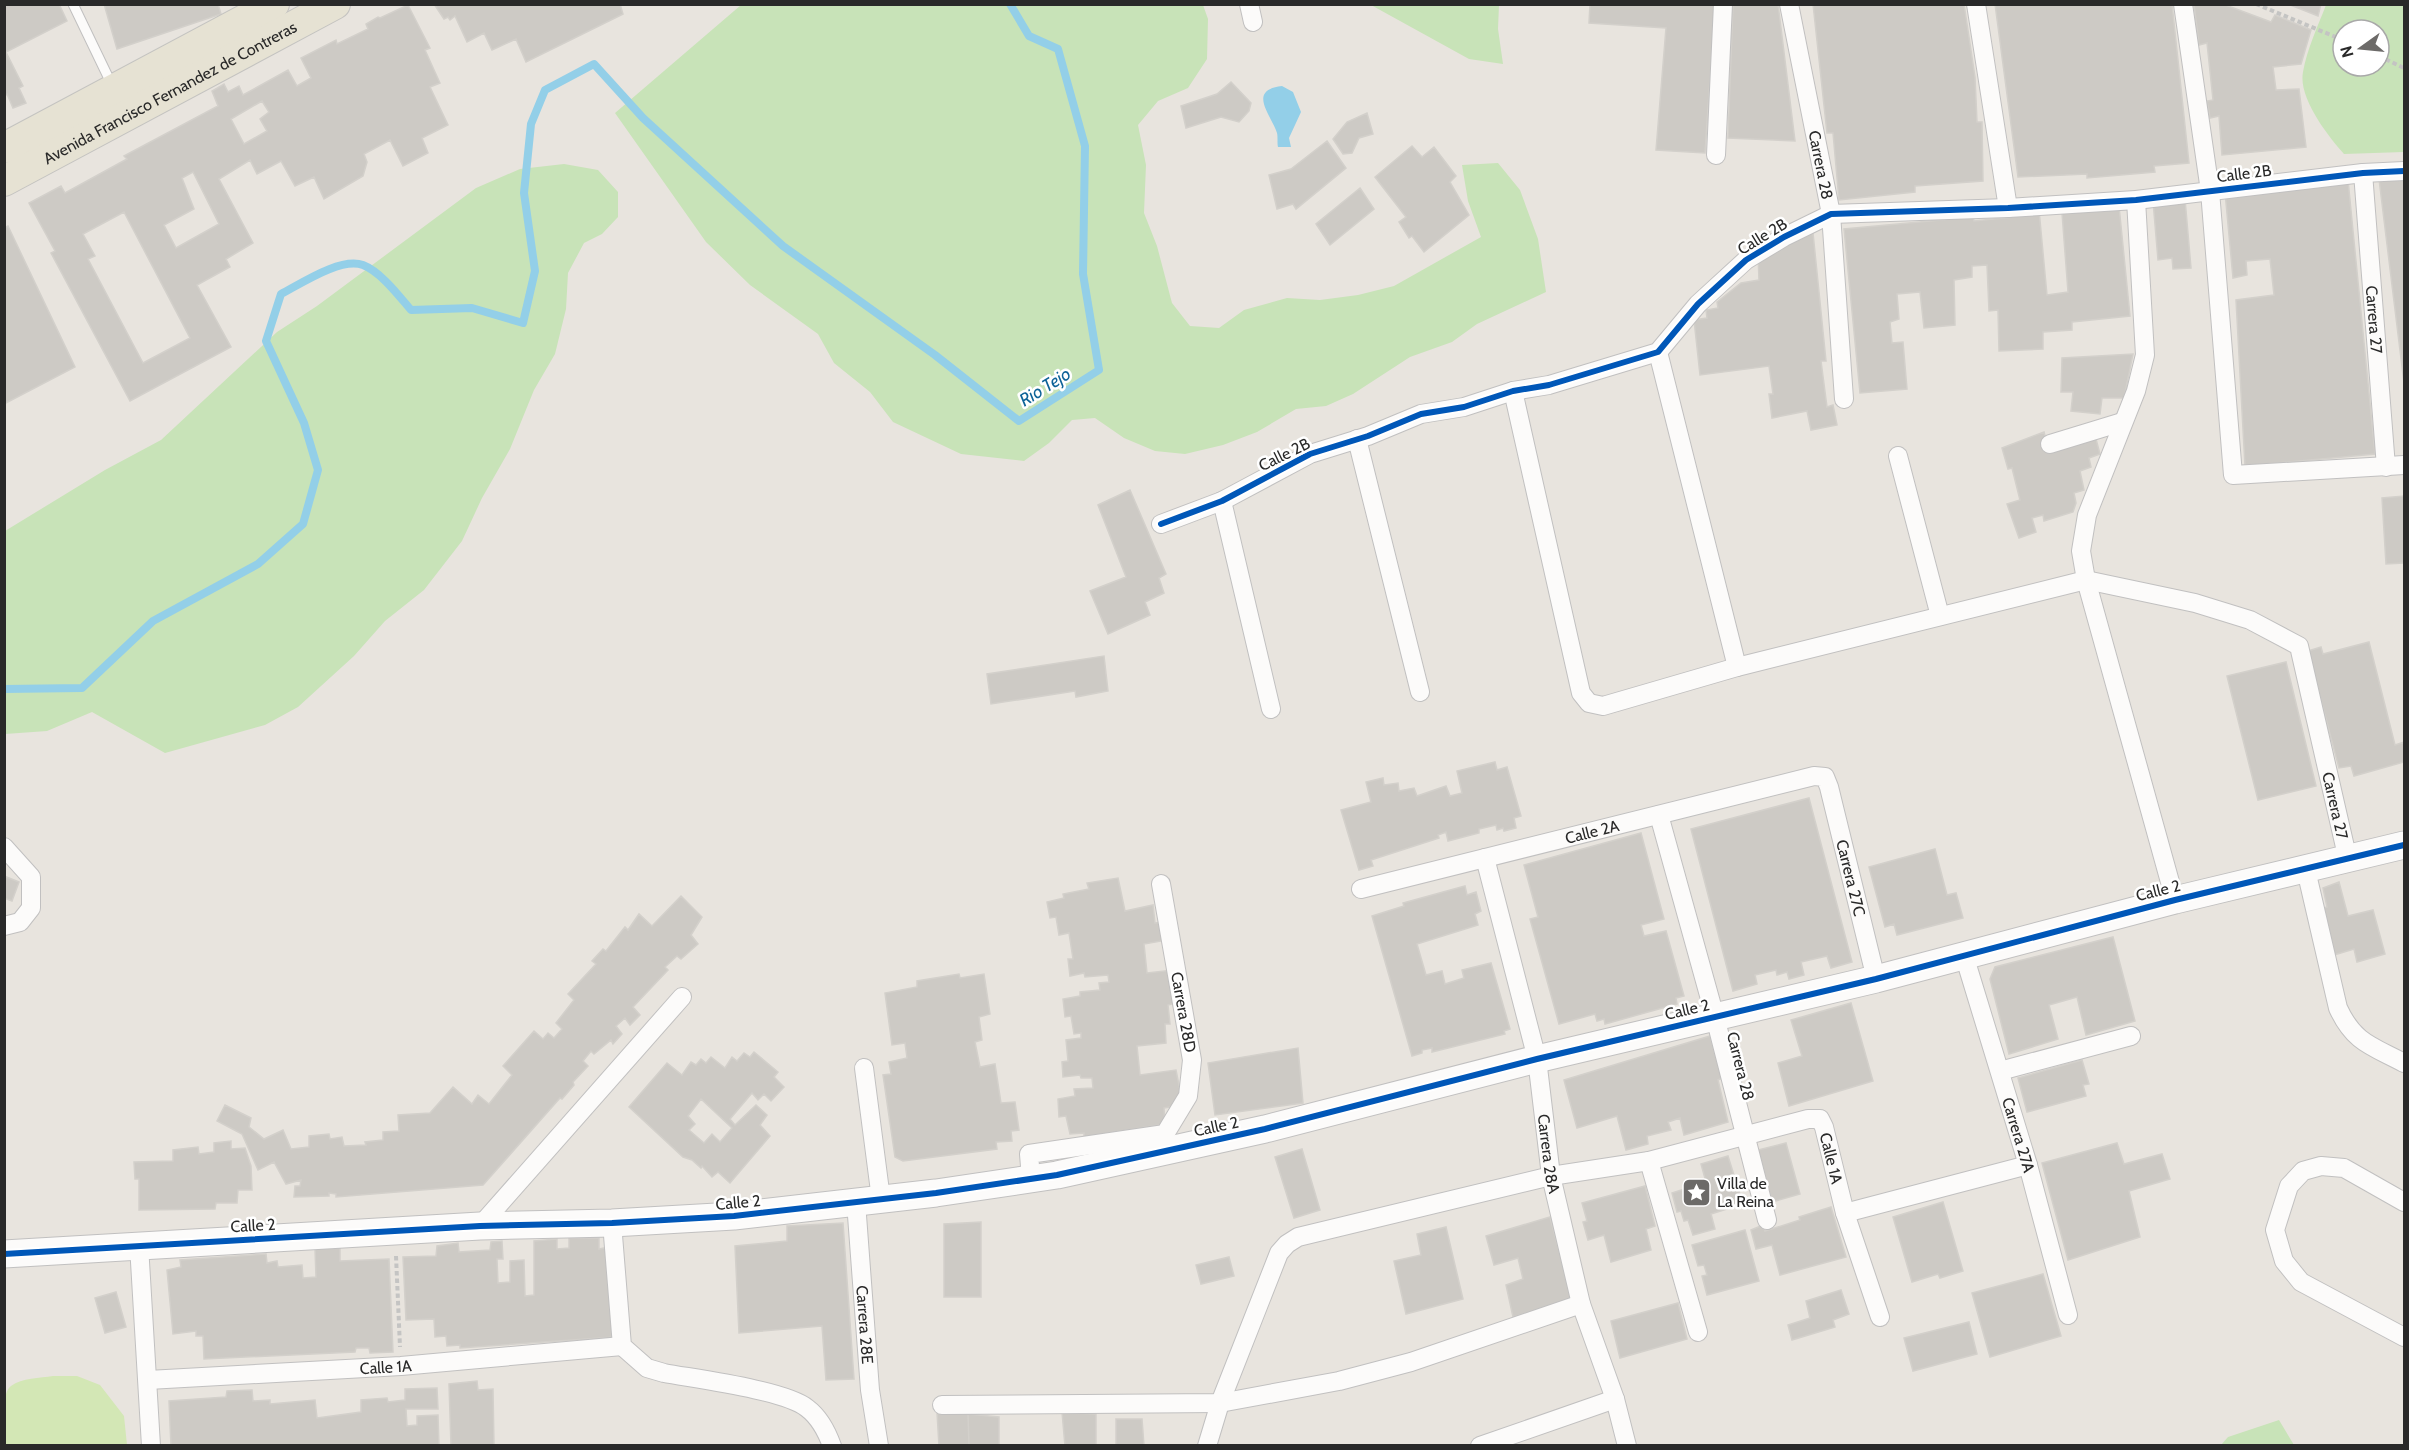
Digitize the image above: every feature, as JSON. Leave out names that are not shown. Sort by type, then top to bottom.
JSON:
[{"type":"main road","name":"Avenida Francisco Fernandez de Contreras","points":[[9,144],[274,4]]},
{"type":"main road","name":"Avenida Francisco Fernandez de Contreras","points":[[4,180],[335,4]]},
{"type":"street","points":[[1716,155],[1723,4]]},
{"type":"street","name":"Carrera 28","points":[[1789,4],[1831,214],[1844,399]]},
{"type":"street","points":[[1976,4],[2008,208]]},
{"type":"street","points":[[2183,4],[2210,191],[2233,475],[2404,465]]},
{"type":"street","name":"Calle 2B","points":[[1161,524],[1222,501],[1310,454],[1357,439],[1421,414],[1464,407],[1513,391],[1549,385],[1658,352],[1698,304],[1746,260],[1784,237],[1831,214],[2008,208],[2136,200],[2363,173],[2404,171]]},
{"type":"street","name":"Carrera 27","points":[[2363,173],[2386,466]]},
{"type":"street","points":[[2136,200],[2145,355],[2136,391],[2087,515],[2081,551],[2086,580],[2175,900]]},
{"type":"street","points":[[1658,352],[1737,667]]},
{"type":"street","points":[[1513,391],[1581,693],[1589,704],[1602,706],[1737,667],[2086,580]]},
{"type":"street","points":[[2050,444],[2122,422]]},
{"type":"street","points":[[1357,439],[1420,693]]},
{"type":"street","points":[[1898,456],[1940,616]]},
{"type":"street","points":[[1222,501],[1271,709]]},
{"type":"street","name":"Carrera 27","points":[[2086,580],[2195,603],[2250,620],[2299,646],[2348,860]]},
{"type":"street","name":"Calle 2A","points":[[1361,889],[1814,776],[1825,777]]},
{"type":"street","name":"Carrera 27C","points":[[1825,777],[1876,979]]},
{"type":"street","name":"Carrera 28","points":[[1659,815],[1715,1017],[1767,1220]]},
{"type":"street","name":"Calle 2","points":[[4,1254],[480,1226],[612,1223],[734,1216],[868,1201],[1265,1129],[1537,1059],[1876,979],[2175,900],[2404,845]]},
{"type":"street","points":[[4,847],[31,877],[31,908],[20,922],[4,926]]},
{"type":"street","name":"Carrera 28A","points":[[1485,858],[1537,1059],[1551,1176],[1581,1304],[1615,1399],[1627,1446]]},
{"type":"street","points":[[2306,870],[2338,1008],[2346,1026],[2360,1040],[2404,1063]]},
{"type":"street","name":"Carrera 28D","points":[[1048,1168],[1165,1134],[1188,1096],[1192,1060],[1161,884]]},
{"type":"street","name":"Carrera 27A","points":[[1964,955],[2028,1165],[2068,1315]]},
{"type":"street","points":[[480,1226],[682,998]]},
{"type":"street","points":[[2000,1071],[2132,1036]]},
{"type":"street","name":"Carrera 28E","points":[[864,1068],[870,1390],[879,1446]]},
{"type":"street","name":"Calle 1A","points":[[1220,1403],[1279,1253],[1287,1244],[1298,1238],[1551,1176],[1649,1161],[1808,1119],[1820,1119],[1824,1126],[1845,1213]]},
{"type":"street","points":[[1649,1161],[1698,1332]]},
{"type":"street","points":[[1880,1317],[1845,1213],[2028,1165]]},
{"type":"street","points":[[2404,1202],[2344,1168],[2321,1166],[2303,1171],[2289,1186],[2275,1230],[2284,1261],[2301,1282],[2404,1338]]},
{"type":"street","points":[[612,1223],[622,1346],[647,1368],[774,1394],[806,1406],[818,1418],[832,1446]]},
{"type":"street","points":[[139,1245],[150,1446]]},
{"type":"street","points":[[942,1405],[1220,1403],[1339,1381],[1411,1362],[1581,1304]]},
{"type":"street","name":"Calle 1A","points":[[148,1380],[401,1366],[622,1346]]},
{"type":"street","points":[[1480,1446],[1615,1399]]},
{"type":"street","points":[[1207,1446],[1220,1403]]},
{"type":"lane","points":[[73,4],[114,90]]},
{"type":"path","points":[[2256,4],[2331,35]]},
{"type":"path","points":[[395,1231],[401,1366]]},
{"type":"green space","points":[[741,5],[1203,5],[1208,19],[1207,59],[1188,88],[1158,101],[1138,125],[1146,165],[1144,213],[1157,246],[1172,303],[1190,326],[1219,328],[1244,310],[1287,298],[1320,300],[1358,295],[1394,286],[1481,237],[1468,201],[1462,165],[1498,163],[1520,190],[1538,239],[1546,292],[1477,324],[1452,342],[1410,357],[1353,394],[1326,406],[1296,409],[1257,432],[1223,445],[1185,454],[1155,451],[1124,438],[1095,418],[1072,420],[1049,443],[1024,461],[961,454],[893,422],[870,392],[834,363],[818,334],[750,285],[706,242],[615,113]]},
{"type":"green space","points":[[1371,5],[1499,5],[1498,29],[1503,64],[1469,59]]},
{"type":"green space","points":[[2326,5],[2404,5],[2404,152],[2344,154],[2316,116],[2305,93],[2303,72],[2310,46]]},
{"type":"green space","points":[[564,164],[598,170],[618,192],[618,217],[602,234],[584,243],[568,273],[566,309],[555,354],[534,390],[510,449],[482,498],[462,541],[424,590],[385,621],[354,656],[298,707],[265,725],[165,753],[92,712],[47,731],[5,734],[5,531],[105,470],[161,440],[277,332],[317,306],[476,188],[520,169]]},
{"type":"green space","points":[[53,1376],[77,1376],[100,1385],[124,1416],[127,1445],[5,1445],[4,1414],[5,1397],[8,1390],[20,1381]]},
{"type":"green space","points":[[2279,1420],[2294,1445],[2221,1445],[2228,1437]]},
{"type":"water","points":[[1282,86],[1293,92],[1301,112],[1289,138],[1291,147],[1278,147],[1277,133],[1264,105],[1265,93],[1271,88]]},
{"type":"building","points":[[4,4],[59,4],[67,21],[6,52],[23,86],[19,88],[26,103],[13,108],[7,94],[4,96]]},
{"type":"building","points":[[104,4],[218,4],[221,14],[117,49]]},
{"type":"building","points":[[434,4],[620,4],[623,14],[526,62],[516,39],[492,50],[484,33],[467,42],[455,16],[450,20],[448,17],[444,19]]},
{"type":"building","points":[[1590,4],[1715,4],[1705,153],[1656,150],[1666,28],[1589,23]]},
{"type":"building","points":[[1733,4],[1778,4],[1795,141],[1728,138]]},
{"type":"building","points":[[1813,4],[1964,4],[1975,77],[1977,122],[1982,122],[1983,181],[1915,186],[1915,192],[1839,200],[1833,133],[1827,133]]},
{"type":"building","points":[[1995,4],[2172,4],[2189,163],[2154,166],[2155,172],[2087,178],[2087,174],[2018,177]]},
{"type":"building","points":[[2194,4],[2223,4],[2271,22],[2275,15],[2311,30],[2301,64],[2273,67],[2276,90],[2299,89],[2306,147],[2222,155],[2219,116],[2210,118],[2207,101],[2213,100],[2207,43],[2199,45]]},
{"type":"building","points":[[2288,4],[2321,4],[2318,16]]},
{"type":"building","points":[[408,5],[430,48],[425,50],[440,83],[430,87],[448,125],[422,138],[428,153],[403,166],[390,140],[364,154],[367,162],[363,176],[324,199],[314,177],[295,186],[281,161],[257,174],[250,160],[219,179],[253,243],[226,259],[230,267],[197,285],[231,347],[130,401],[51,253],[55,251],[29,203],[61,186],[65,193],[127,159],[124,156],[218,106],[212,91],[224,84],[228,92],[239,86],[243,95],[288,70],[297,86],[311,78],[301,58],[336,40],[337,44],[368,29],[366,24]],"holes":[[[262,101],[269,112],[260,119],[267,131],[244,144],[231,119]],[[193,172],[219,224],[176,248],[164,225],[194,209],[182,178]],[[124,212],[190,338],[143,363],[88,259],[95,256],[83,234]]]},
{"type":"building","points":[[1231,82],[1251,103],[1249,111],[1239,122],[1221,117],[1186,128],[1181,106],[1217,94]]},
{"type":"building","points":[[1367,113],[1373,134],[1359,138],[1352,153],[1343,154],[1333,139],[1347,122]]},
{"type":"building","points":[[1327,141],[1346,168],[1296,209],[1293,204],[1277,209],[1269,175],[1291,169]]},
{"type":"building","points":[[1412,146],[1422,157],[1434,147],[1456,176],[1450,182],[1469,215],[1424,252],[1412,236],[1409,238],[1399,222],[1406,217],[1375,177]]},
{"type":"building","points":[[2404,177],[2404,383],[2379,179]]},
{"type":"building","points":[[2348,180],[2375,454],[2245,466],[2236,300],[2274,295],[2270,259],[2246,261],[2247,275],[2233,278],[2225,192]]},
{"type":"building","points":[[1360,188],[1374,209],[1330,245],[1316,224]]},
{"type":"building","points":[[2185,199],[2191,268],[2173,269],[2172,258],[2158,260],[2153,201]]},
{"type":"building","points":[[2119,206],[2130,316],[2072,322],[2072,330],[2043,332],[2043,349],[1999,351],[1998,310],[1989,311],[1987,265],[1972,266],[1972,277],[1954,280],[1955,325],[1924,328],[1920,292],[1897,294],[1899,319],[1890,322],[1892,343],[1903,342],[1907,389],[1860,393],[1844,229],[1973,217],[1974,221],[2013,217],[2039,210],[2047,295],[2068,292],[2062,213]]},
{"type":"building","points":[[8,226],[75,367],[4,404],[4,228]]},
{"type":"building","points":[[1794,233],[1813,233],[1826,361],[1821,361],[1827,407],[1833,405],[1837,425],[1811,430],[1807,411],[1772,418],[1769,394],[1773,394],[1769,366],[1700,375],[1694,320],[1707,318],[1706,310],[1718,308],[1717,302],[1741,283],[1759,280],[1758,255]]},
{"type":"building","points":[[2133,354],[2124,398],[2102,398],[2100,414],[2071,411],[2073,392],[2061,392],[2062,358]]},
{"type":"building","points":[[2044,432],[2049,452],[2096,439],[2100,454],[2089,458],[2091,467],[2080,471],[2084,490],[2074,493],[2076,503],[2073,512],[2044,521],[2043,515],[2032,518],[2036,532],[2019,538],[2007,504],[2020,500],[2012,468],[2008,469],[2002,448]]},
{"type":"building","points":[[1130,490],[1166,574],[1159,578],[1164,593],[1145,602],[1150,615],[1108,634],[1090,591],[1126,577],[1098,505]]},
{"type":"building","points":[[2404,496],[2404,563],[2386,564],[2382,498]]},
{"type":"building","points":[[2369,642],[2395,745],[2404,742],[2404,762],[2354,776],[2351,766],[2339,768],[2308,651],[2321,647],[2323,654]]},
{"type":"building","points":[[1104,656],[1108,691],[1076,697],[1075,691],[991,704],[987,674]]},
{"type":"building","points":[[2286,662],[2316,786],[2258,800],[2227,676]]},
{"type":"building","points":[[1495,762],[1497,770],[1507,767],[1521,816],[1514,818],[1516,828],[1497,830],[1496,825],[1479,829],[1479,833],[1448,841],[1446,832],[1438,835],[1439,838],[1371,860],[1373,866],[1359,870],[1341,810],[1371,802],[1366,782],[1383,778],[1384,785],[1398,783],[1399,791],[1414,788],[1417,796],[1446,786],[1450,796],[1462,793],[1457,771]]},
{"type":"building","points":[[1809,798],[1852,962],[1831,968],[1827,956],[1801,962],[1804,975],[1789,979],[1787,972],[1777,975],[1776,970],[1755,975],[1757,984],[1733,991],[1691,829]]},
{"type":"building","points":[[1641,833],[1664,919],[1641,925],[1644,936],[1666,931],[1684,996],[1676,998],[1677,1004],[1605,1024],[1604,1019],[1597,1021],[1595,1014],[1559,1024],[1530,919],[1538,917],[1524,865]]},
{"type":"building","points":[[1935,849],[1947,895],[1956,893],[1963,918],[1897,935],[1894,924],[1885,927],[1869,867]]},
{"type":"building","points":[[4,876],[19,882],[12,901],[4,898]]},
{"type":"building","points":[[1118,878],[1125,911],[1153,905],[1155,923],[1163,922],[1167,940],[1144,944],[1147,973],[1173,970],[1176,1003],[1168,1005],[1170,1024],[1165,1024],[1166,1043],[1137,1046],[1140,1075],[1176,1070],[1183,1105],[1164,1108],[1165,1124],[1084,1137],[1084,1133],[1070,1134],[1066,1116],[1059,1117],[1058,1099],[1075,1096],[1074,1089],[1093,1088],[1092,1078],[1081,1078],[1080,1075],[1063,1077],[1062,1062],[1068,1061],[1066,1040],[1081,1038],[1081,1033],[1074,1034],[1071,1016],[1065,1017],[1063,999],[1080,996],[1080,992],[1100,990],[1099,983],[1109,982],[1108,975],[1085,977],[1084,973],[1070,976],[1068,959],[1073,959],[1069,933],[1059,935],[1056,917],[1050,918],[1047,902],[1064,898],[1063,894],[1089,889],[1087,883]]},
{"type":"building","points":[[2339,882],[2348,916],[2373,910],[2385,954],[2357,962],[2354,949],[2334,955],[2324,908],[2327,907],[2323,888]]},
{"type":"building","points":[[1465,886],[1467,895],[1476,892],[1481,911],[1475,914],[1478,925],[1417,944],[1426,975],[1442,971],[1445,984],[1464,978],[1462,970],[1491,963],[1510,1029],[1504,1031],[1505,1034],[1432,1052],[1432,1048],[1422,1050],[1422,1053],[1412,1056],[1372,916],[1404,906],[1403,903]]},
{"type":"building","points":[[681,896],[702,917],[691,935],[698,944],[681,959],[677,956],[665,967],[668,970],[633,1007],[640,1015],[630,1025],[625,1018],[616,1026],[622,1034],[613,1044],[611,1040],[594,1054],[591,1051],[583,1061],[588,1066],[573,1082],[574,1085],[483,1185],[336,1197],[336,1194],[329,1193],[329,1196],[294,1197],[295,1186],[300,1186],[301,1180],[286,1184],[274,1162],[258,1170],[242,1134],[217,1121],[225,1105],[251,1118],[249,1127],[264,1139],[283,1130],[291,1149],[309,1147],[309,1136],[329,1134],[330,1139],[342,1137],[344,1146],[366,1145],[365,1142],[383,1140],[383,1132],[399,1131],[398,1115],[430,1113],[453,1087],[472,1104],[478,1095],[489,1104],[512,1075],[503,1066],[534,1031],[543,1039],[548,1033],[554,1038],[562,1029],[556,1023],[574,1000],[568,994],[596,964],[592,961],[603,949],[606,951],[625,927],[628,930],[639,914],[652,926]]},
{"type":"building","points":[[2113,937],[2135,1021],[2086,1035],[2077,997],[2049,1005],[2058,1039],[2009,1054],[1990,979],[1995,967]]},
{"type":"building","points":[[959,974],[960,978],[984,974],[990,1014],[979,1017],[982,1040],[975,1042],[980,1067],[995,1064],[1001,1103],[1015,1102],[1019,1130],[1011,1131],[1012,1141],[996,1142],[997,1149],[903,1161],[895,1157],[883,1075],[891,1074],[889,1062],[907,1058],[905,1043],[892,1045],[885,993],[917,987],[917,981]]},
{"type":"building","points":[[1851,1003],[1873,1081],[1789,1106],[1778,1063],[1802,1056],[1791,1020]]},
{"type":"building","points":[[1710,1036],[1722,1078],[1718,1080],[1728,1122],[1684,1135],[1680,1118],[1668,1122],[1671,1130],[1647,1136],[1648,1144],[1626,1150],[1617,1116],[1577,1128],[1564,1080]]},
{"type":"building","points":[[1298,1048],[1303,1103],[1215,1115],[1208,1063]]},
{"type":"building","points":[[754,1052],[778,1072],[774,1077],[784,1087],[771,1101],[764,1094],[758,1100],[752,1093],[730,1119],[735,1125],[756,1105],[767,1115],[760,1125],[770,1136],[730,1183],[718,1172],[712,1177],[702,1166],[701,1168],[692,1160],[683,1157],[629,1107],[667,1063],[682,1075],[691,1062],[696,1065],[701,1059],[706,1063],[711,1057],[725,1068],[732,1057],[737,1061],[744,1053],[750,1057]],"holes":[[[701,1099],[732,1128],[720,1142],[712,1134],[704,1143],[689,1130],[695,1124],[688,1116]]]},
{"type":"building","points":[[2082,1060],[2089,1084],[2083,1085],[2086,1096],[2027,1112],[2018,1078]]},
{"type":"building","points":[[231,1141],[231,1149],[245,1148],[251,1166],[252,1190],[238,1190],[237,1203],[216,1203],[215,1209],[139,1210],[139,1179],[135,1179],[134,1162],[173,1161],[173,1150],[198,1147],[199,1154],[214,1152],[214,1143]]},
{"type":"building","points":[[1786,1143],[1800,1194],[1772,1202],[1758,1150]]},
{"type":"building","points":[[2117,1143],[2124,1164],[2162,1154],[2170,1179],[2129,1191],[2140,1237],[2068,1260],[2042,1163]]},
{"type":"building","points":[[1302,1149],[1320,1210],[1294,1218],[1275,1157]]},
{"type":"building","points":[[1728,1156],[1743,1204],[1711,1214],[1715,1229],[1693,1235],[1688,1220],[1684,1221],[1681,1211],[1677,1212],[1672,1193],[1706,1182],[1701,1164]]},
{"type":"building","points":[[1645,1186],[1655,1226],[1646,1229],[1651,1250],[1611,1262],[1604,1235],[1588,1240],[1583,1222],[1587,1221],[1582,1203]]},
{"type":"building","points":[[1943,1202],[1963,1271],[1940,1278],[1938,1274],[1912,1282],[1893,1217]]},
{"type":"building","points":[[1831,1207],[1846,1257],[1780,1275],[1772,1245],[1756,1249],[1751,1230],[1763,1225],[1765,1231]]},
{"type":"building","points":[[1550,1217],[1572,1300],[1513,1317],[1506,1285],[1523,1279],[1518,1258],[1494,1265],[1486,1236]]},
{"type":"building","points":[[981,1222],[981,1297],[944,1297],[944,1224]]},
{"type":"building","points":[[843,1223],[854,1379],[826,1380],[822,1326],[739,1333],[735,1246],[787,1241],[787,1226]]},
{"type":"building","points":[[1446,1227],[1463,1299],[1406,1314],[1394,1261],[1421,1255],[1417,1234]]},
{"type":"building","points":[[1745,1230],[1759,1281],[1707,1295],[1702,1276],[1707,1275],[1704,1265],[1698,1266],[1692,1245]]},
{"type":"building","points":[[569,1238],[599,1238],[599,1249],[609,1247],[615,1337],[460,1348],[460,1345],[447,1346],[446,1336],[435,1337],[434,1319],[406,1320],[403,1257],[436,1256],[437,1246],[458,1243],[459,1252],[490,1250],[491,1242],[502,1241],[503,1259],[497,1259],[498,1283],[510,1282],[510,1261],[524,1260],[525,1296],[534,1295],[534,1241],[557,1239],[557,1249],[569,1248]]},
{"type":"building","points":[[340,1248],[340,1261],[389,1259],[393,1352],[370,1353],[369,1348],[356,1348],[355,1352],[204,1359],[203,1336],[196,1336],[196,1331],[173,1334],[167,1270],[181,1267],[180,1260],[266,1254],[267,1263],[277,1261],[278,1267],[302,1265],[303,1278],[316,1277],[315,1249]]},
{"type":"building","points":[[1229,1257],[1234,1276],[1201,1284],[1196,1265]]},
{"type":"building","points":[[2043,1274],[2061,1336],[1990,1357],[1972,1293]]},
{"type":"building","points":[[1841,1290],[1849,1314],[1833,1320],[1835,1327],[1792,1340],[1788,1325],[1810,1318],[1806,1301]]},
{"type":"building","points":[[116,1292],[126,1327],[105,1333],[95,1298]]},
{"type":"building","points":[[1678,1303],[1687,1339],[1620,1358],[1611,1321]]},
{"type":"building","points":[[1969,1322],[1977,1354],[1913,1371],[1904,1338]]},
{"type":"building","points":[[477,1381],[478,1390],[493,1389],[494,1446],[451,1446],[449,1384]]},
{"type":"building","points":[[437,1388],[438,1409],[406,1409],[407,1426],[417,1425],[417,1416],[438,1415],[439,1446],[171,1446],[169,1401],[226,1397],[227,1391],[252,1390],[253,1401],[270,1400],[270,1404],[315,1400],[317,1418],[361,1412],[361,1400],[387,1398],[388,1402],[405,1400],[405,1389]]},
{"type":"building","points":[[937,1412],[968,1414],[969,1446],[939,1446]]},
{"type":"building","points":[[1062,1412],[1096,1414],[1096,1446],[1065,1446]]},
{"type":"building","points":[[968,1414],[999,1417],[999,1446],[969,1446]]},
{"type":"building","points":[[1116,1419],[1142,1419],[1144,1446],[1116,1446]]},
{"type":"waterway","name":"Rio Tejo","points":[[4,689],[82,688],[153,621],[258,564],[303,524],[318,470],[304,423],[266,341],[281,294],[322,272],[354,263],[370,268],[411,310],[472,308],[523,323],[535,271],[524,193],[531,124],[545,90],[594,64],[643,118],[783,246],[935,355],[1019,421],[1099,370],[1083,274],[1085,146],[1058,49],[1029,36],[1010,4]]},
{"type":"cycle path","points":[[1161,524],[1222,501],[1310,454],[1368,436],[1421,414],[1464,407],[1513,391],[1549,385],[1658,352],[1698,304],[1746,260],[1784,237],[1831,214],[2008,208],[2136,200],[2363,173],[2404,171]]},
{"type":"cycle path","points":[[4,1254],[480,1226],[612,1223],[734,1216],[936,1193],[1057,1175],[1265,1129],[1537,1059],[1876,979],[2175,900],[2404,845]]},
{"type":"place","name":"Villa de La Reina","points":[[1696,1192]]}]
